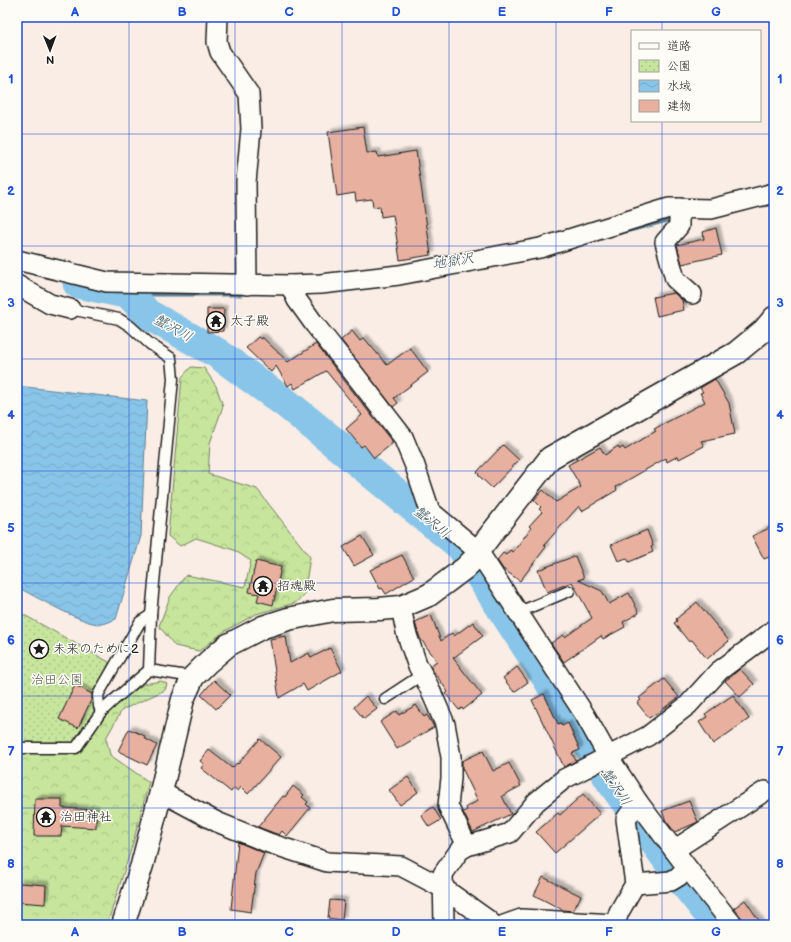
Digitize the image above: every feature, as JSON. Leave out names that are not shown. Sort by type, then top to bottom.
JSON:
[{"type":"street","points":[[218,17],[217,42],[220,52],[249,94],[251,128],[246,182],[247,284]]},
{"type":"street","points":[[17,260],[107,282],[247,284],[292,291],[321,284],[399,276],[533,250],[669,208],[711,209],[774,193]]},
{"type":"street","points":[[679,208],[679,226],[664,242],[675,279],[692,294]]},
{"type":"street","points":[[17,285],[50,304],[70,309]]},
{"type":"street","points":[[292,291],[403,437],[415,466],[430,511],[519,612],[585,715],[602,759],[634,808],[674,850],[688,870],[733,925]]},
{"type":"street","points":[[122,925],[142,865],[183,699],[193,678],[208,662],[228,645],[263,627],[288,619],[333,610],[379,610],[401,607],[429,595],[473,559],[550,458],[736,353],[764,330],[774,318]]},
{"type":"street","points":[[401,607],[406,632],[417,664],[444,724],[451,757],[448,806],[468,846]]},
{"type":"street","points":[[444,925],[443,874],[459,851],[468,846],[510,833],[536,802],[564,779],[648,736],[688,704],[719,671],[774,630]]},
{"type":"street","points":[[161,792],[217,822],[269,843],[327,862],[401,866],[443,888],[493,925]]},
{"type":"street","points":[[674,850],[765,792]]},
{"type":"street","points":[[504,925],[521,918],[616,924],[619,912],[635,884],[626,819],[634,808]]},
{"type":"street","points":[[699,834],[703,836],[727,829]]},
{"type":"street","points":[[635,884],[670,880],[688,870]]},
{"type":"lane","points":[[17,748],[76,748],[101,712],[149,670],[151,615],[173,379],[171,358],[150,344],[130,326],[119,319],[70,309]]},
{"type":"lane","points":[[519,612],[569,591]]},
{"type":"lane","points":[[101,712],[98,706],[98,695],[140,622],[151,615]]},
{"type":"lane","points":[[149,670],[193,678]]},
{"type":"lane","points":[[386,699],[422,674]]},
{"type":"green space","points":[[191,367],[204,368],[216,386],[223,406],[210,443],[208,474],[257,489],[310,557],[304,595],[295,603],[256,614],[225,631],[199,651],[175,646],[159,626],[170,597],[186,575],[245,587],[251,561],[234,550],[196,538],[180,546],[168,536],[182,377]]},
{"type":"green space","name":"治田公園","points":[[17,611],[109,662],[109,666],[95,695],[95,716],[75,743],[17,744]]},
{"type":"green space","points":[[161,681],[167,684],[165,690],[122,710],[106,738],[110,755],[149,782],[133,843],[107,925],[17,925],[17,753],[78,753],[113,706],[144,684]]},
{"type":"water","points":[[17,386],[147,401],[141,536],[116,619],[104,624],[92,623],[71,615],[17,587]]},
{"type":"building","points":[[363,127],[367,153],[377,152],[378,157],[416,151],[431,255],[400,260],[393,215],[381,217],[380,206],[373,207],[372,199],[356,201],[355,193],[337,196],[328,132]]},
{"type":"building","points":[[716,228],[722,255],[682,264],[677,245],[704,239],[703,232]]},
{"type":"building","points":[[674,293],[682,300],[684,310],[657,316],[653,297]]},
{"type":"building","name":"太子殿","points":[[207,309],[224,309],[223,331],[207,332]]},
{"type":"building","points":[[352,331],[360,341],[364,338],[387,365],[410,348],[428,372],[394,398],[398,403],[393,407],[341,340]]},
{"type":"building","points":[[258,337],[261,339],[262,337],[288,362],[316,344],[393,443],[374,458],[364,445],[361,447],[346,429],[362,415],[326,371],[295,389],[292,383],[288,386],[276,366],[271,372],[246,348]]},
{"type":"building","points":[[715,379],[729,403],[735,434],[701,441],[704,446],[679,459],[678,456],[667,462],[666,458],[616,487],[617,490],[582,511],[579,506],[544,545],[546,547],[520,581],[503,569],[497,560],[503,553],[506,555],[510,550],[513,552],[531,528],[529,526],[542,512],[539,509],[541,507],[534,500],[543,490],[556,502],[581,487],[568,465],[600,447],[605,455],[618,446],[620,449],[623,447],[625,450],[656,431],[654,429],[705,402],[700,393],[703,392],[700,388]]},
{"type":"building","points":[[503,445],[519,460],[492,488],[478,475],[479,474],[477,472]]},
{"type":"building","points":[[774,526],[774,555],[764,559],[752,536]]},
{"type":"building","points":[[647,530],[653,546],[651,547],[653,552],[629,562],[627,558],[618,561],[611,545]]},
{"type":"building","points":[[362,536],[374,555],[354,566],[343,547]]},
{"type":"building","points":[[402,555],[414,577],[386,594],[382,588],[380,589],[370,570]]},
{"type":"building","points":[[575,556],[584,578],[578,580],[602,591],[609,604],[629,593],[639,613],[623,622],[625,627],[603,639],[601,636],[564,662],[551,643],[563,635],[565,637],[592,618],[572,582],[547,592],[538,570]]},
{"type":"building","name":"招魂殿","points":[[256,561],[281,567],[273,605],[257,601],[259,594],[249,592]]},
{"type":"building","points":[[697,602],[729,641],[707,659],[692,640],[689,642],[674,623],[677,621],[676,619]]},
{"type":"building","points":[[431,615],[441,641],[452,633],[454,636],[473,622],[483,636],[453,658],[482,695],[463,710],[462,708],[459,710],[446,694],[448,692],[430,666],[437,661],[420,638],[415,622]]},
{"type":"building","points":[[286,636],[290,663],[309,653],[311,658],[330,648],[342,671],[307,691],[303,684],[279,698],[270,639]]},
{"type":"building","points":[[517,667],[528,682],[514,692],[503,678]]},
{"type":"building","points":[[740,669],[754,684],[740,697],[725,681]]},
{"type":"building","points":[[664,679],[679,697],[649,718],[637,703],[641,700],[639,698]]},
{"type":"building","points":[[214,680],[230,695],[216,709],[201,695]]},
{"type":"building","points":[[75,685],[92,694],[92,698],[78,728],[59,719]]},
{"type":"building","points":[[544,694],[558,724],[561,723],[562,726],[568,723],[580,750],[572,753],[576,761],[564,767],[532,700]]},
{"type":"building","points":[[733,695],[749,719],[713,744],[699,722],[707,717],[705,714]]},
{"type":"building","points":[[366,696],[377,709],[364,719],[354,707]]},
{"type":"building","points":[[416,705],[424,717],[427,715],[434,727],[397,749],[380,722],[397,711],[399,715]]},
{"type":"building","points":[[129,729],[145,736],[144,738],[157,745],[147,765],[118,751]]},
{"type":"building","points":[[260,739],[281,757],[248,794],[241,787],[238,791],[234,788],[231,792],[201,768],[204,764],[200,761],[209,750],[232,768],[237,763],[238,764]]},
{"type":"building","points":[[483,751],[493,771],[509,763],[521,786],[502,796],[511,814],[473,832],[463,812],[467,810],[466,807],[478,801],[462,768],[462,761]]},
{"type":"building","points":[[408,777],[418,792],[400,805],[389,790]]},
{"type":"building","points":[[293,786],[304,795],[302,797],[308,802],[306,804],[310,808],[287,836],[282,831],[279,835],[258,827],[283,796],[285,797]]},
{"type":"building","points":[[583,794],[600,814],[555,853],[536,832],[558,813],[560,815]]},
{"type":"building","name":"治田神社","points":[[35,799],[62,799],[62,808],[96,810],[96,828],[62,826],[61,836],[34,836]]},
{"type":"building","points":[[689,801],[698,822],[675,832],[666,821],[662,811]]},
{"type":"building","points":[[433,807],[441,820],[429,827],[421,815]]},
{"type":"building","points":[[238,842],[264,853],[256,873],[251,912],[231,909]]},
{"type":"building","points":[[543,877],[581,896],[573,911],[563,910],[534,895]]},
{"type":"building","points":[[19,883],[46,885],[45,904],[18,902]]},
{"type":"building","points":[[330,900],[344,901],[342,920],[328,918]]},
{"type":"building","points":[[745,900],[762,925],[744,925],[742,918],[734,908]]},
{"type":"waterway","name":"地獄沢","points":[[763,205],[774,203]]},
{"type":"waterway","name":"地獄沢","points":[[618,233],[675,219]]},
{"type":"waterway","name":"蟹沢川","points":[[78,283],[130,294],[147,314],[217,353],[287,404],[461,546],[548,679],[611,781],[683,881],[718,925]]},
{"type":"waterway","name":"地獄沢","points":[[130,294],[241,294]]},
{"type":"place","name":"太子殿","points":[[216,321]]},
{"type":"place","name":"招魂殿","points":[[263,586]]},
{"type":"place","name":"未来のために2","points":[[39,649]]},
{"type":"place","name":"治田神社","points":[[46,817]]}]
